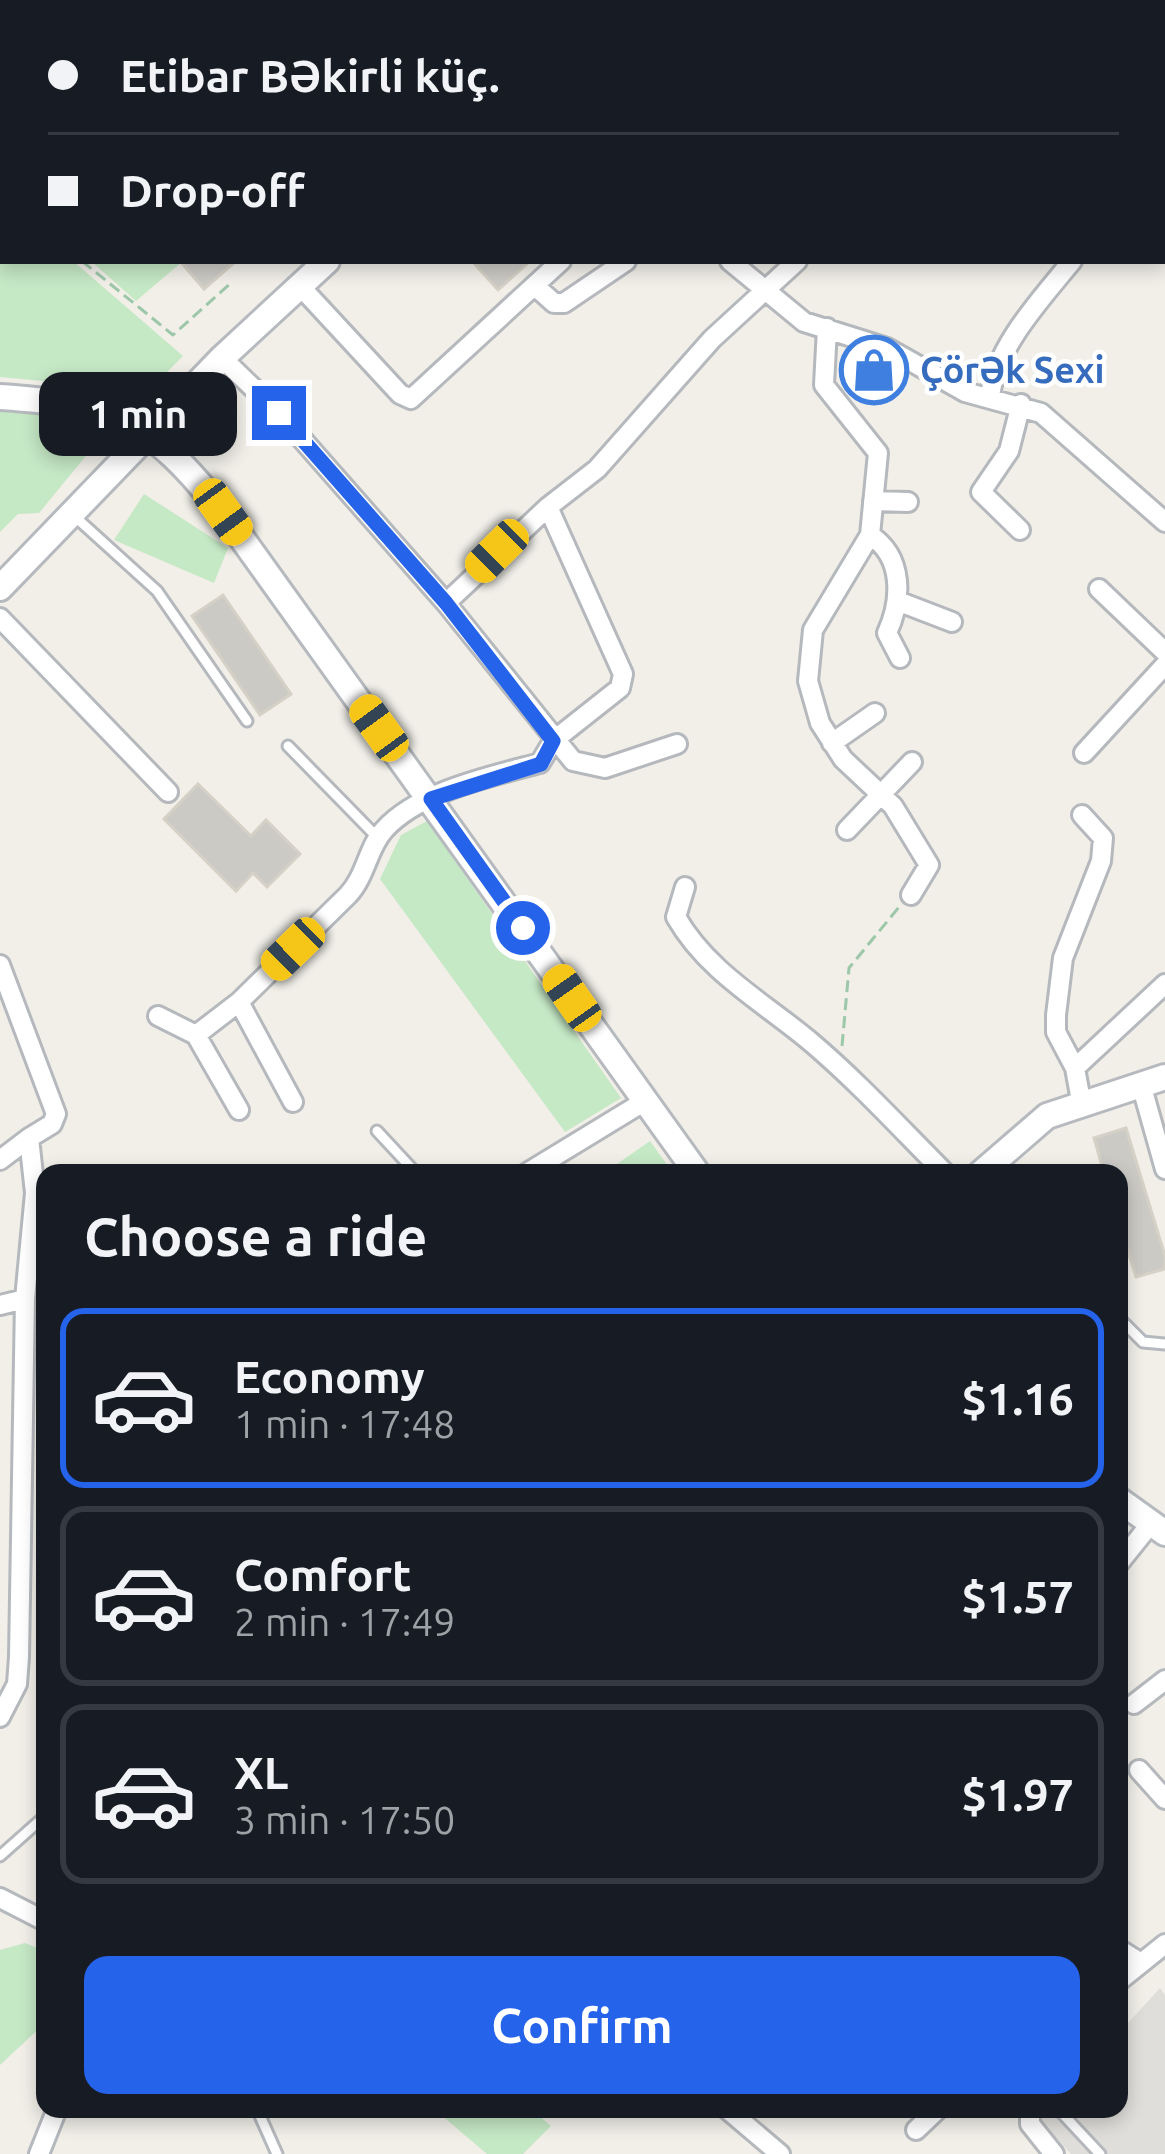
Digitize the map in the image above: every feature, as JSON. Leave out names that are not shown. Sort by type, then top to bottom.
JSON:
[{"type":"main road","points":[[0,588],[222,358],[324,264]]},
{"type":"main road","points":[[0,397],[82,405],[150,431],[223,512],[690,1164]]},
{"type":"main road","points":[[994,1164],[1034,1123],[1081,1101],[1153,1081]]},
{"type":"main road","points":[[1128,1506],[1159,1527]]},
{"type":"street","points":[[300,286],[400,394],[411,399],[558,264]]},
{"type":"street","points":[[536,286],[554,303],[564,303],[622,264]]},
{"type":"street","points":[[734,264],[804,322],[868,340],[941,382],[1041,412],[1165,522]]},
{"type":"street","points":[[446,603],[548,507],[597,469],[712,339],[794,264]]},
{"type":"street","points":[[990,398],[994,377],[1030,313],[1070,264]]},
{"type":"street","points":[[827,328],[824,385],[878,453],[870,535],[819,619],[806,658],[812,701],[832,743],[880,792],[929,866],[911,895]]},
{"type":"street","points":[[222,358],[279,413],[446,603],[553,741],[582,765],[605,768],[677,744]]},
{"type":"street","points":[[1020,530],[981,492],[1009,452],[1021,404]]},
{"type":"street","points":[[873,501],[908,502]]},
{"type":"street","points":[[196,1035],[238,1002],[363,878],[378,838],[392,822],[431,799],[541,764],[553,741],[623,682],[548,507]]},
{"type":"street","points":[[870,535],[891,552],[901,602],[887,633],[900,658]]},
{"type":"street","points":[[1099,589],[1165,652]]},
{"type":"street","points":[[901,602],[952,622]]},
{"type":"street","points":[[0,618],[168,792]]},
{"type":"street","points":[[1084,754],[1165,665]]},
{"type":"street","points":[[832,743],[875,713]]},
{"type":"street","points":[[847,830],[912,762]]},
{"type":"street","points":[[1081,1101],[1075,1068],[1056,1032],[1058,982],[1101,861],[1103,838],[1082,815]]},
{"type":"street","points":[[685,886],[677,909],[683,928],[733,983],[837,1065],[936,1164]]},
{"type":"street","points":[[0,965],[56,1114],[52,1124],[0,1160]]},
{"type":"street","points":[[1075,1068],[1165,984]]},
{"type":"street","points":[[238,1002],[293,1102]]},
{"type":"street","points":[[158,1016],[196,1035],[239,1110]]},
{"type":"street","points":[[1153,1081],[1165,1169]]},
{"type":"street","points":[[542,1164],[645,1101]]},
{"type":"street","points":[[0,1717],[17,1684],[26,1299],[35,1193],[29,1138]]},
{"type":"street","points":[[0,1305],[26,1299]]},
{"type":"street","points":[[0,1471],[22,1468]]},
{"type":"street","points":[[1128,1555],[1159,1527]]},
{"type":"street","points":[[1134,1704],[1165,1679]]},
{"type":"street","points":[[1139,1770],[1165,1799]]},
{"type":"street","points":[[0,1898],[36,1916]]},
{"type":"street","points":[[1128,1974],[1165,1945]]},
{"type":"street","points":[[1128,1955],[1141,1963]]},
{"type":"street","points":[[39,2154],[53,2118]]},
{"type":"street","points":[[738,2118],[780,2154]]},
{"type":"street","points":[[916,2130],[929,2118]]},
{"type":"street","points":[[1030,2118],[1054,2154]]},
{"type":"lane","points":[[72,514],[157,591],[247,722]]},
{"type":"lane","points":[[288,746],[378,838]]},
{"type":"lane","points":[[377,1131],[408,1164]]},
{"type":"lane","points":[[1128,1327],[1143,1342],[1165,1344]]},
{"type":"lane","points":[[0,1856],[36,1824]]},
{"type":"lane","points":[[261,2118],[278,2154]]},
{"type":"lane","points":[[1066,2118],[1100,2154]]},
{"type":"path","points":[[86,264],[173,335],[233,280]]},
{"type":"path","points":[[837,1065],[848,1026],[849,968],[911,895]]},
{"type":"shaded area","points":[[1160,1988],[1165,1995],[1165,2154],[1071,2154],[1040,2121],[1128,2118],[1128,2023]]},
{"type":"green space","points":[[0,264],[76,264],[183,356],[155,384],[138,390],[0,377]]},
{"type":"green space","points":[[94,264],[179,264],[136,301]]},
{"type":"green space","points":[[0,407],[53,409],[84,419],[94,446],[39,513],[18,514],[0,532]]},
{"type":"green space","points":[[144,494],[228,548],[214,583],[114,540]]},
{"type":"green space","points":[[427,821],[621,1098],[565,1132],[380,879],[401,835]]},
{"type":"green space","points":[[650,1141],[667,1164],[617,1164]]},
{"type":"green space","points":[[25,1943],[36,1947],[36,2031],[0,2065],[0,1950]]},
{"type":"green space","points":[[445,2118],[542,2118],[551,2126],[523,2154],[487,2154]]},
{"type":"building","points":[[183,264],[233,264],[204,289]]},
{"type":"building","points":[[475,264],[527,264],[498,290]]},
{"type":"building","points":[[223,595],[291,694],[260,715],[192,616]]},
{"type":"building","points":[[198,784],[251,836],[266,820],[300,854],[267,887],[253,873],[236,891],[164,819]]},
{"type":"building","points":[[1126,1128],[1165,1269],[1136,1277],[1128,1251],[1128,1164],[1101,1164],[1094,1138]]},
{"type":"place","name":"Çörək Sexi","points":[[874,370]]},
{"type":"route","points":[[279,413],[446,603],[553,741],[541,764],[431,799],[523,928]]}]
